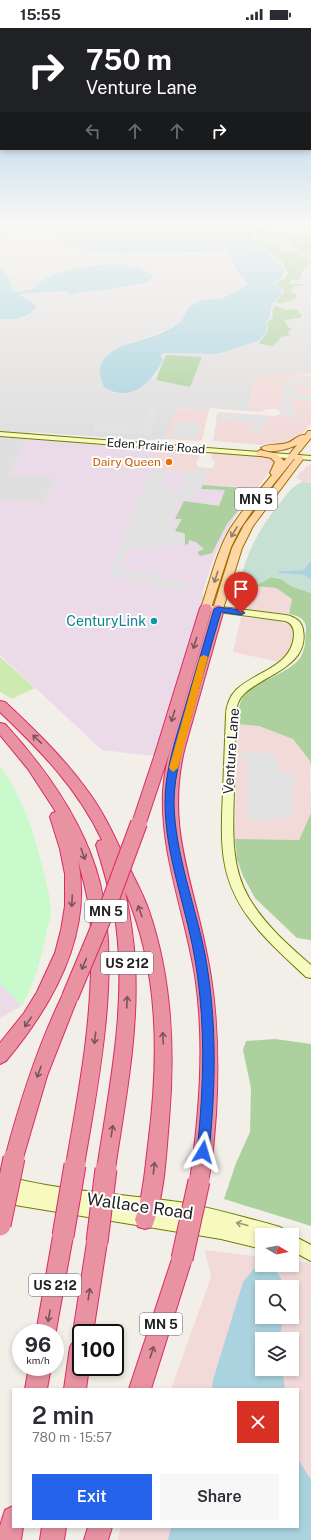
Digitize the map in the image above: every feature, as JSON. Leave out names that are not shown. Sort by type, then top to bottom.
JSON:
[{"type":"highway","name":"MN 5","points":[[0,1225],[14,1158],[34,1087],[50,1041],[109,904],[139,823],[212,609]]},
{"type":"highway","name":"MN 5","points":[[140,1388],[182,1259],[199,1181],[209,1096],[209,1022],[200,954],[177,858],[171,822],[170,801],[175,758],[212,609]]},
{"type":"highway","name":"US 212","points":[[0,705],[41,743],[62,769],[83,803],[107,856],[122,908],[127,951],[127,1022],[84,1324]]},
{"type":"highway","name":"US 212","points":[[0,728],[28,758],[45,782],[78,842],[91,879],[97,907],[100,957],[99,1007],[92,1070],[48,1324]]},
{"type":"highway","points":[[62,769],[82,793],[100,820],[116,853],[140,910],[157,973],[164,1044],[162,1087],[151,1200],[147,1213]]},
{"type":"highway","points":[[0,1056],[18,1035],[48,990],[58,968],[69,930],[73,882],[70,857],[45,782]]},
{"type":"highway","points":[[36,1388],[38,1376]]},
{"type":"highway","points":[[75,1388],[77,1376]]},
{"type":"highway","points":[[9,1540],[12,1524]]},
{"type":"highway","points":[[52,1540],[54,1528]]},
{"type":"highway","points":[[96,1540],[100,1528]]},
{"type":"main road","points":[[263,450],[291,445],[299,440],[311,428]]},
{"type":"main road","name":"MN 5","points":[[212,609],[236,548],[259,510],[304,453],[311,433]]},
{"type":"main road","points":[[263,450],[280,461],[268,484]]},
{"type":"main road","name":"MN 5","points":[[212,609],[226,546],[252,504],[268,484],[304,453]]},
{"type":"main road","points":[[259,510],[300,466],[311,461]]},
{"type":"street","name":"Eden Prairie Road","points":[[0,430],[304,453]]},
{"type":"street","name":"Eden Prairie Road","points":[[0,434],[263,450]]},
{"type":"street","name":"Venture Lane","points":[[212,609],[286,618],[296,622],[298,626],[297,648],[290,660],[243,689],[234,701],[231,709],[227,840],[228,856],[232,875],[245,903],[265,929],[311,973]]},
{"type":"street","name":"Wallace Road","points":[[0,1182],[35,1191],[147,1213],[255,1239]]},
{"type":"street","name":"Wallace Road","points":[[0,1196],[109,1213],[188,1212],[256,1228]]},
{"type":"shaded area","points":[[18,294],[234,294],[201,302],[185,312],[183,319],[179,324],[145,339],[131,342],[110,391],[117,393],[126,393],[155,376],[163,360],[161,356],[163,353],[214,354],[258,341],[272,304],[281,294],[311,294],[311,374],[270,374],[253,383],[249,411],[210,408],[209,410],[177,408],[166,439],[145,440],[30,432],[10,474],[56,477],[44,503],[0,500],[0,319],[25,318],[34,311]]},
{"type":"shaded area","points":[[297,373],[311,376],[311,424],[295,441],[274,446],[213,441],[218,412],[275,416],[280,414],[280,411],[276,409],[267,409],[261,412],[249,411],[253,383],[257,376]]},
{"type":"shaded area","points":[[289,379],[311,381],[311,386],[296,385],[295,393],[311,395],[311,401],[281,398],[284,383]]},
{"type":"shaded area","points":[[281,400],[293,401],[291,413],[301,414],[300,418],[286,417],[282,415],[283,409],[278,409]]},
{"type":"shaded area","points":[[176,408],[209,410],[202,440],[166,439]]},
{"type":"shaded area","points":[[147,409],[158,409],[151,434],[144,435],[93,432],[96,423],[142,426]]},
{"type":"shaded area","points":[[218,413],[271,417],[257,433],[247,429],[256,423],[215,419]]},
{"type":"shaded area","points":[[176,422],[197,423],[201,425],[198,438],[171,438]]},
{"type":"shaded area","points":[[28,436],[78,443],[157,448],[150,469],[196,473],[198,467],[207,468],[204,484],[257,488],[234,518],[215,554],[202,594],[208,600],[161,757],[102,750],[0,655],[0,500],[44,503],[56,478],[10,474]]},
{"type":"shaded area","points":[[157,448],[199,452],[199,459],[196,462],[198,467],[197,473],[150,469]]},
{"type":"shaded area","points":[[212,453],[266,457],[271,458],[276,463],[257,488],[204,484],[207,468],[212,468],[214,465],[215,461],[212,460],[211,457]]},
{"type":"shaded area","points":[[311,464],[311,483],[302,482],[296,477]]},
{"type":"shaded area","points":[[199,467],[206,468],[201,488],[196,494],[178,503],[170,528],[173,531],[184,533],[180,547],[159,545],[160,543],[157,543],[155,548],[128,547],[119,570],[163,575],[161,580],[189,583],[186,591],[161,588],[160,585],[158,591],[150,588],[155,585],[153,583],[142,581],[138,583],[110,575],[150,470],[167,471],[162,487],[174,488],[173,492],[177,493],[184,490],[184,483],[182,481],[185,473],[197,474]]},
{"type":"shaded area","points":[[255,586],[276,588],[292,599],[289,614],[248,609]]},
{"type":"shaded area","points":[[241,617],[277,621],[291,625],[293,641],[286,657],[280,662],[233,652]]},
{"type":"shaded area","points":[[237,724],[259,726],[293,739],[310,761],[311,813],[299,840],[235,839]]},
{"type":"shaded area","points":[[249,751],[272,754],[272,756],[277,758],[276,771],[289,772],[290,776],[295,776],[291,814],[285,815],[285,819],[248,820],[248,760],[238,759],[239,754],[247,755]]},
{"type":"shaded area","points":[[0,983],[22,1006],[0,1018]]},
{"type":"shaded area","points":[[205,1250],[255,1256],[255,1272],[299,1272],[299,1261],[311,1263],[311,1540],[118,1540],[121,1528],[299,1528],[299,1388],[171,1388],[211,1277]]},
{"type":"shaded area","points":[[311,1292],[311,1369],[308,1356]]},
{"type":"green space","points":[[283,294],[295,294],[297,295],[296,298],[284,303],[276,302]]},
{"type":"green space","points":[[275,306],[287,310],[297,309],[302,316],[299,318],[284,320],[288,327],[292,329],[287,333],[290,335],[281,337],[274,345],[260,344],[260,341],[266,335],[268,330],[267,322],[273,318],[272,312]]},
{"type":"green space","points":[[166,355],[202,357],[190,387],[156,380]]},
{"type":"green space","points":[[302,482],[311,483],[311,561],[303,570],[278,571],[304,575],[311,580],[311,593],[291,586],[281,579],[271,577],[255,586],[239,585],[250,551],[260,531],[287,493]]},
{"type":"green space","points":[[203,485],[243,488],[252,494],[227,524],[212,553],[200,556],[197,552],[204,549],[196,542],[189,540],[188,544],[185,545],[185,534],[175,531],[182,519],[175,519],[184,501],[219,506],[225,490],[201,489]]},
{"type":"green space","points":[[271,577],[281,579],[291,586],[311,593],[311,767],[310,761],[293,739],[259,726],[237,724],[239,707],[243,697],[250,690],[294,664],[300,657],[305,647],[306,627],[304,621],[299,617],[289,614],[292,599],[276,588],[255,586]]},
{"type":"green space","points":[[0,657],[35,688],[12,699],[0,692]]},
{"type":"green space","points":[[0,766],[22,804],[27,817],[37,845],[49,892],[51,907],[51,917],[40,959],[31,988],[22,1006],[0,983]]},
{"type":"green space","points":[[311,813],[311,940],[297,938],[255,898],[243,876],[237,859],[235,839],[299,840]]},
{"type":"green space","points":[[275,1039],[311,1044],[311,1226],[224,1199],[236,1163],[250,1132],[251,1088],[243,1050],[246,1041]]},
{"type":"water","points":[[0,294],[25,294],[18,294],[34,304],[36,307],[25,317],[0,319]]},
{"type":"water","points":[[232,294],[281,294],[272,304],[269,319],[265,322],[267,325],[265,334],[258,341],[214,354],[163,353],[161,356],[163,360],[153,376],[139,388],[131,392],[122,393],[113,392],[104,387],[100,376],[101,367],[104,360],[110,354],[126,345],[166,331],[180,322],[189,307],[195,303],[224,297]]},
{"type":"water","points":[[311,561],[311,580],[304,575],[280,573],[278,571],[303,570]]},
{"type":"water","points":[[255,1269],[255,1272],[277,1272],[281,1279],[255,1280],[255,1324],[282,1324],[281,1332],[255,1332],[255,1376],[283,1376],[285,1388],[212,1388],[213,1380],[243,1282]]},
{"type":"water","points":[[299,1461],[311,1480],[311,1540],[168,1540],[171,1528],[299,1528]]},
{"type":"slow traffic","points":[[173,768],[204,657]]},
{"type":"place","name":"Dairy Queen","points":[[169,462]]},
{"type":"place","name":"CenturyLink","points":[[154,621]]},
{"type":"route","points":[[203,1152],[209,1096],[209,1022],[200,954],[177,858],[171,822],[171,782],[175,758],[218,609],[241,613]]}]
